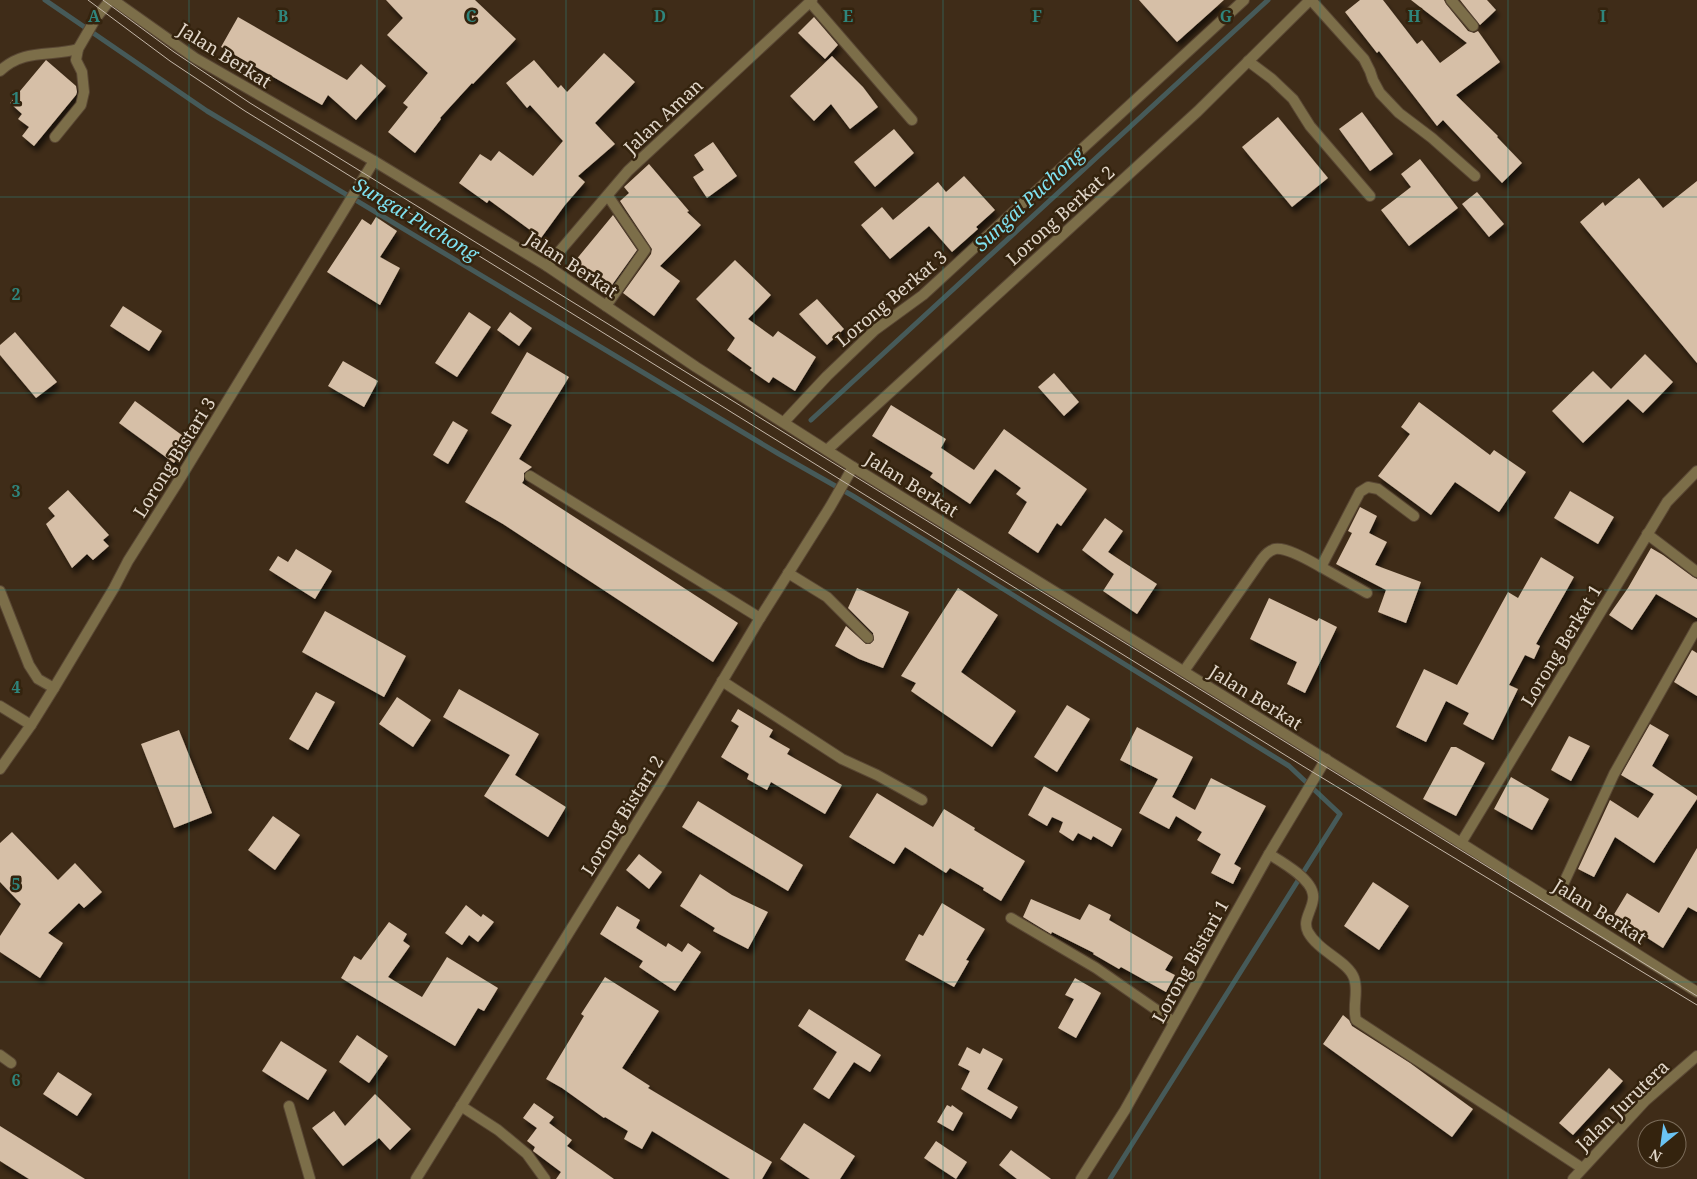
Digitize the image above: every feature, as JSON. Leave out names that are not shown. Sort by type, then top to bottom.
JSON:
[{"type":"street","points":[[55,137],[80,105],[84,92],[82,72],[76,60],[81,45],[96,18],[111,0]]},
{"type":"street","name":"Jalan Berkat","points":[[111,0],[195,58],[374,161],[547,266],[696,367],[853,467],[1461,842],[1697,992]]},
{"type":"street","name":"Lorong Berkat 3","points":[[784,422],[827,376],[875,330],[923,295],[1244,0]]},
{"type":"street","points":[[1311,0],[1364,59],[1380,93],[1400,113],[1432,138],[1474,176]]},
{"type":"street","name":"Lorong Berkat 2","points":[[827,450],[1198,111],[1311,0]]},
{"type":"street","points":[[1451,0],[1473,26]]},
{"type":"street","points":[[811,1],[912,120]]},
{"type":"street","name":"Jalan Aman","points":[[547,266],[628,172],[811,1]]},
{"type":"street","points":[[0,71],[5,66],[36,53],[68,52],[81,45]]},
{"type":"street","points":[[1248,61],[1272,79],[1293,99],[1310,126],[1370,196]]},
{"type":"street","name":"Lorong Bistari 3","points":[[0,769],[54,688],[128,561],[374,161]]},
{"type":"street","points":[[606,306],[645,250],[608,196]]},
{"type":"street","name":"Lorong Bistari 2","points":[[416,1179],[853,467]]},
{"type":"street","name":"Lorong Berkat 1","points":[[1461,842],[1667,502],[1697,471]]},
{"type":"street","points":[[530,476],[760,618]]},
{"type":"street","points":[[1321,567],[1360,492],[1368,487],[1378,489],[1414,516]]},
{"type":"street","points":[[1647,534],[1697,572]]},
{"type":"street","points":[[1184,671],[1262,559],[1275,549],[1285,550],[1304,558],[1367,593]]},
{"type":"street","points":[[788,573],[827,598],[868,638]]},
{"type":"street","points":[[0,591],[29,665],[38,679],[54,688]]},
{"type":"street","points":[[1555,902],[1614,774],[1697,627]]},
{"type":"street","points":[[722,681],[842,758],[922,800]]},
{"type":"street","points":[[0,706],[31,725]]},
{"type":"street","name":"Lorong Bistari 1","points":[[1081,1179],[1125,1110],[1269,854],[1326,759]]},
{"type":"street","points":[[1269,854],[1308,883],[1314,894],[1306,922],[1307,930],[1324,951],[1344,965],[1354,977],[1356,990],[1354,1012],[1356,1020],[1582,1168]]},
{"type":"street","points":[[1011,918],[1096,968],[1174,1022]]},
{"type":"street","points":[[0,1055],[10,1062]]},
{"type":"street","name":"Jalan Jurutera","points":[[1572,1179],[1645,1100],[1697,1056]]},
{"type":"street","points":[[289,1106],[310,1179]]},
{"type":"street","points":[[461,1106],[498,1130],[528,1154],[546,1179]]},
{"type":"building","points":[[386,0],[475,0],[516,39],[440,118],[415,153],[388,132],[408,107],[403,103],[428,73],[387,35],[403,18]]},
{"type":"building","points":[[1139,0],[1224,0],[1177,42]]},
{"type":"building","points":[[1360,0],[1383,0],[1417,44],[1422,40],[1440,63],[1467,43],[1411,0],[1444,0],[1468,31],[1474,33],[1478,31],[1500,62],[1456,95],[1498,136],[1522,163],[1502,183],[1443,120],[1437,126],[1379,51],[1377,53],[1345,12]]},
{"type":"building","points":[[1460,0],[1487,0],[1496,10],[1480,25]]},
{"type":"building","points":[[238,17],[347,80],[361,64],[386,86],[356,120],[328,95],[322,105],[221,47]]},
{"type":"building","points":[[814,17],[838,45],[825,59],[798,33]]},
{"type":"building","points":[[604,53],[635,82],[595,123],[615,144],[578,176],[585,182],[565,205],[541,238],[489,200],[487,203],[459,183],[480,154],[491,161],[499,151],[533,176],[563,141],[530,105],[527,108],[506,83],[534,60],[558,88],[561,85],[567,92]]},
{"type":"building","points":[[832,56],[863,87],[878,107],[850,129],[831,104],[814,121],[790,96]]},
{"type":"building","points":[[46,60],[76,86],[77,92],[34,146],[22,136],[29,127],[18,119],[22,114],[10,103]]},
{"type":"building","points":[[1362,112],[1393,154],[1370,171],[1339,129]]},
{"type":"building","points":[[1278,117],[1328,178],[1292,207],[1242,147]]},
{"type":"building","points":[[894,129],[914,153],[875,187],[854,162]]},
{"type":"building","points":[[713,142],[737,176],[707,198],[693,177],[704,170],[694,155]]},
{"type":"building","points":[[1420,159],[1458,208],[1409,246],[1381,210],[1411,187],[1401,174]]},
{"type":"building","points":[[649,164],[689,211],[687,212],[701,225],[660,266],[680,281],[654,316],[623,293],[651,254],[652,249],[620,201],[629,193],[624,187]]},
{"type":"building","points":[[964,176],[995,210],[976,227],[978,229],[952,252],[929,226],[890,259],[861,225],[882,207],[893,220],[938,182],[946,192]]},
{"type":"building","points":[[1639,178],[1663,208],[1697,181],[1697,363],[1580,222],[1603,202],[1605,206]]},
{"type":"building","points":[[1477,192],[1504,224],[1489,237],[1462,204]]},
{"type":"building","points":[[613,215],[637,250],[612,285],[609,283],[606,286],[575,261]]},
{"type":"building","points":[[376,217],[397,231],[380,257],[400,268],[380,305],[327,272],[362,219],[371,225]]},
{"type":"building","points":[[735,260],[771,295],[748,319],[773,337],[778,331],[816,357],[795,391],[773,377],[769,383],[750,370],[752,368],[727,350],[735,338],[696,299]]},
{"type":"building","points":[[817,299],[844,329],[827,345],[799,314]]},
{"type":"building","points":[[123,306],[162,331],[149,351],[110,326]]},
{"type":"building","points":[[469,312],[491,327],[457,377],[435,363]]},
{"type":"building","points":[[510,312],[532,328],[519,346],[497,330]]},
{"type":"building","points":[[15,332],[57,382],[36,398],[0,355],[0,345]]},
{"type":"building","points":[[527,352],[569,377],[519,459],[532,467],[524,473],[522,483],[738,623],[713,662],[503,524],[465,502],[512,425],[491,413]]},
{"type":"building","points":[[1645,354],[1673,382],[1643,413],[1628,399],[1583,443],[1552,411],[1593,371],[1611,389]]},
{"type":"building","points":[[343,361],[378,381],[364,407],[328,386]]},
{"type":"building","points":[[1054,373],[1079,402],[1064,416],[1038,387]]},
{"type":"building","points":[[135,401],[190,441],[174,463],[119,423]]},
{"type":"building","points":[[1419,402],[1490,455],[1494,450],[1526,472],[1499,512],[1455,482],[1431,515],[1378,476],[1410,434],[1401,427]]},
{"type":"building","points":[[891,405],[946,439],[941,448],[974,470],[1004,429],[1087,489],[1061,526],[1057,523],[1038,553],[1008,533],[1027,502],[1016,494],[1021,488],[995,469],[970,504],[930,477],[933,473],[872,436]]},
{"type":"building","points":[[453,421],[468,430],[448,464],[433,455]]},
{"type":"building","points":[[68,490],[109,535],[103,540],[109,546],[93,560],[87,554],[72,568],[46,524],[55,516],[48,508]]},
{"type":"building","points":[[1570,491],[1614,517],[1598,544],[1554,518]]},
{"type":"building","points":[[1360,507],[1377,516],[1369,533],[1387,542],[1375,565],[1421,582],[1406,623],[1378,612],[1386,590],[1336,564],[1352,533],[1348,531]]},
{"type":"building","points":[[1105,518],[1123,531],[1108,552],[1157,584],[1137,614],[1103,591],[1114,574],[1082,550]]},
{"type":"building","points":[[1651,548],[1697,579],[1697,618],[1656,594],[1632,630],[1609,615],[1628,588]]},
{"type":"building","points":[[296,549],[332,571],[315,599],[269,570],[278,556],[288,562]]},
{"type":"building","points":[[1541,557],[1574,577],[1536,644],[1540,646],[1534,659],[1525,655],[1509,685],[1518,689],[1493,740],[1463,724],[1469,713],[1446,701],[1426,742],[1396,727],[1424,669],[1457,685],[1508,592],[1518,598]]},
{"type":"building","points":[[857,588],[909,612],[883,668],[859,659],[835,646],[846,626],[866,644],[870,644],[874,640],[873,633],[848,608]]},
{"type":"building","points":[[958,588],[998,615],[961,672],[1016,711],[992,747],[911,691],[916,683],[901,676]]},
{"type":"building","points":[[1269,598],[1317,621],[1319,618],[1337,627],[1305,693],[1287,684],[1297,662],[1250,639]]},
{"type":"building","points":[[325,611],[406,656],[384,697],[302,652]]},
{"type":"building","points":[[1692,650],[1697,653],[1697,696],[1674,682]]},
{"type":"building","points":[[459,689],[539,734],[515,775],[566,807],[548,837],[484,796],[510,755],[443,717]]},
{"type":"building","points":[[316,692],[335,702],[308,750],[289,739]]},
{"type":"building","points":[[397,697],[431,720],[413,747],[379,724]]},
{"type":"building","points":[[1067,705],[1090,719],[1057,772],[1034,757]]},
{"type":"building","points":[[738,709],[773,730],[769,737],[790,749],[787,754],[842,785],[825,814],[771,782],[767,790],[747,779],[749,774],[721,757],[739,726],[731,721]]},
{"type":"building","points":[[1650,724],[1669,735],[1652,766],[1697,796],[1697,799],[1654,863],[1615,837],[1594,877],[1578,869],[1610,800],[1638,818],[1654,794],[1621,775]]},
{"type":"building","points":[[1137,727],[1193,757],[1172,797],[1195,810],[1211,778],[1266,806],[1234,864],[1241,868],[1233,884],[1211,873],[1221,854],[1197,840],[1202,832],[1176,816],[1169,829],[1139,813],[1158,779],[1120,760]]},
{"type":"building","points":[[179,730],[212,813],[174,828],[141,744]]},
{"type":"building","points":[[1569,736],[1590,746],[1571,781],[1551,770]]},
{"type":"building","points":[[1451,747],[1456,747],[1485,763],[1456,816],[1423,799]]},
{"type":"building","points":[[1511,777],[1549,799],[1532,830],[1494,809]]},
{"type":"building","points":[[1044,786],[1122,829],[1112,847],[1093,836],[1091,840],[1078,833],[1073,841],[1059,832],[1063,822],[1052,817],[1047,826],[1028,815]]},
{"type":"building","points":[[877,793],[933,827],[944,809],[1025,861],[1001,901],[983,890],[984,888],[950,868],[946,873],[905,847],[894,864],[849,837]]},
{"type":"building","points":[[698,801],[803,865],[788,891],[682,827]]},
{"type":"building","points":[[273,816],[300,835],[275,870],[248,850]]},
{"type":"building","points":[[12,832],[58,880],[75,863],[102,892],[84,908],[79,903],[48,933],[63,943],[40,978],[0,952],[0,936],[21,904],[0,882],[0,843]]},
{"type":"building","points":[[1697,848],[1697,912],[1688,907],[1663,948],[1613,916],[1627,893],[1659,913]]},
{"type":"building","points":[[639,854],[662,872],[649,889],[626,870]]},
{"type":"building","points":[[700,874],[732,895],[768,912],[748,949],[713,931],[715,928],[680,906]]},
{"type":"building","points":[[1373,882],[1409,906],[1379,950],[1344,926]]},
{"type":"building","points":[[1031,899],[1080,920],[1089,904],[1111,915],[1109,920],[1173,957],[1165,970],[1175,975],[1166,992],[1121,967],[1119,969],[1094,953],[1052,932],[1051,934],[1023,917]]},
{"type":"building","points":[[942,903],[985,929],[966,960],[969,961],[954,987],[905,960],[919,934],[923,936]]},
{"type":"building","points":[[466,905],[481,917],[483,914],[494,922],[478,942],[469,935],[462,945],[445,933]]},
{"type":"building","points":[[617,906],[640,920],[636,928],[666,947],[668,943],[682,952],[688,943],[701,952],[675,991],[639,967],[643,961],[600,934]]},
{"type":"building","points":[[389,922],[407,934],[403,941],[410,946],[388,977],[422,997],[447,957],[498,988],[484,1011],[478,1008],[455,1046],[341,978],[354,956],[361,960]]},
{"type":"building","points":[[605,977],[659,1011],[622,1068],[650,1086],[648,1088],[772,1162],[762,1179],[730,1179],[652,1131],[642,1149],[624,1139],[628,1131],[604,1118],[546,1079],[584,1016],[581,1014]]},
{"type":"building","points":[[1075,978],[1101,993],[1076,1038],[1058,1028],[1074,999],[1065,995]]},
{"type":"building","points":[[809,1009],[881,1055],[870,1072],[854,1062],[829,1099],[813,1089],[837,1052],[798,1026]]},
{"type":"building","points":[[1343,1015],[1352,1026],[1410,1063],[1473,1109],[1452,1137],[1323,1044]]},
{"type":"building","points":[[357,1035],[388,1056],[369,1083],[339,1062]]},
{"type":"building","points":[[281,1041],[327,1070],[308,1100],[262,1071]]},
{"type":"building","points":[[967,1047],[980,1054],[983,1048],[1003,1059],[987,1089],[1018,1107],[1011,1119],[961,1089],[970,1071],[958,1065]]},
{"type":"building","points":[[1609,1068],[1623,1081],[1573,1135],[1559,1123]]},
{"type":"building","points":[[58,1072],[92,1094],[77,1116],[43,1094]]},
{"type":"building","points":[[375,1094],[411,1129],[390,1150],[379,1138],[343,1166],[312,1128],[334,1111],[345,1126]]},
{"type":"building","points":[[534,1103],[554,1117],[549,1123],[572,1140],[567,1146],[614,1179],[556,1179],[561,1172],[533,1151],[535,1147],[527,1141],[537,1128],[523,1118]]},
{"type":"building","points":[[947,1105],[951,1107],[952,1105],[963,1113],[953,1131],[937,1122]]},
{"type":"building","points":[[804,1123],[855,1156],[840,1179],[810,1179],[780,1159]]},
{"type":"building","points":[[0,1126],[85,1179],[29,1179],[0,1161]]},
{"type":"building","points":[[936,1141],[967,1162],[956,1179],[924,1158]]},
{"type":"building","points":[[1011,1150],[1051,1179],[1017,1179],[999,1165]]},
{"type":"waterway","points":[[45,0],[207,111],[779,454],[853,496],[1289,766],[1340,814],[1110,1179]]},
{"type":"waterway","name":"Sungai Puchong","points":[[811,420],[1268,0]]},
{"type":"tram line","points":[[88,0],[170,61],[245,111],[1306,768],[1697,1005]]},
{"type":"tram line","points":[[103,0],[174,52],[250,103],[1697,996]]}]
